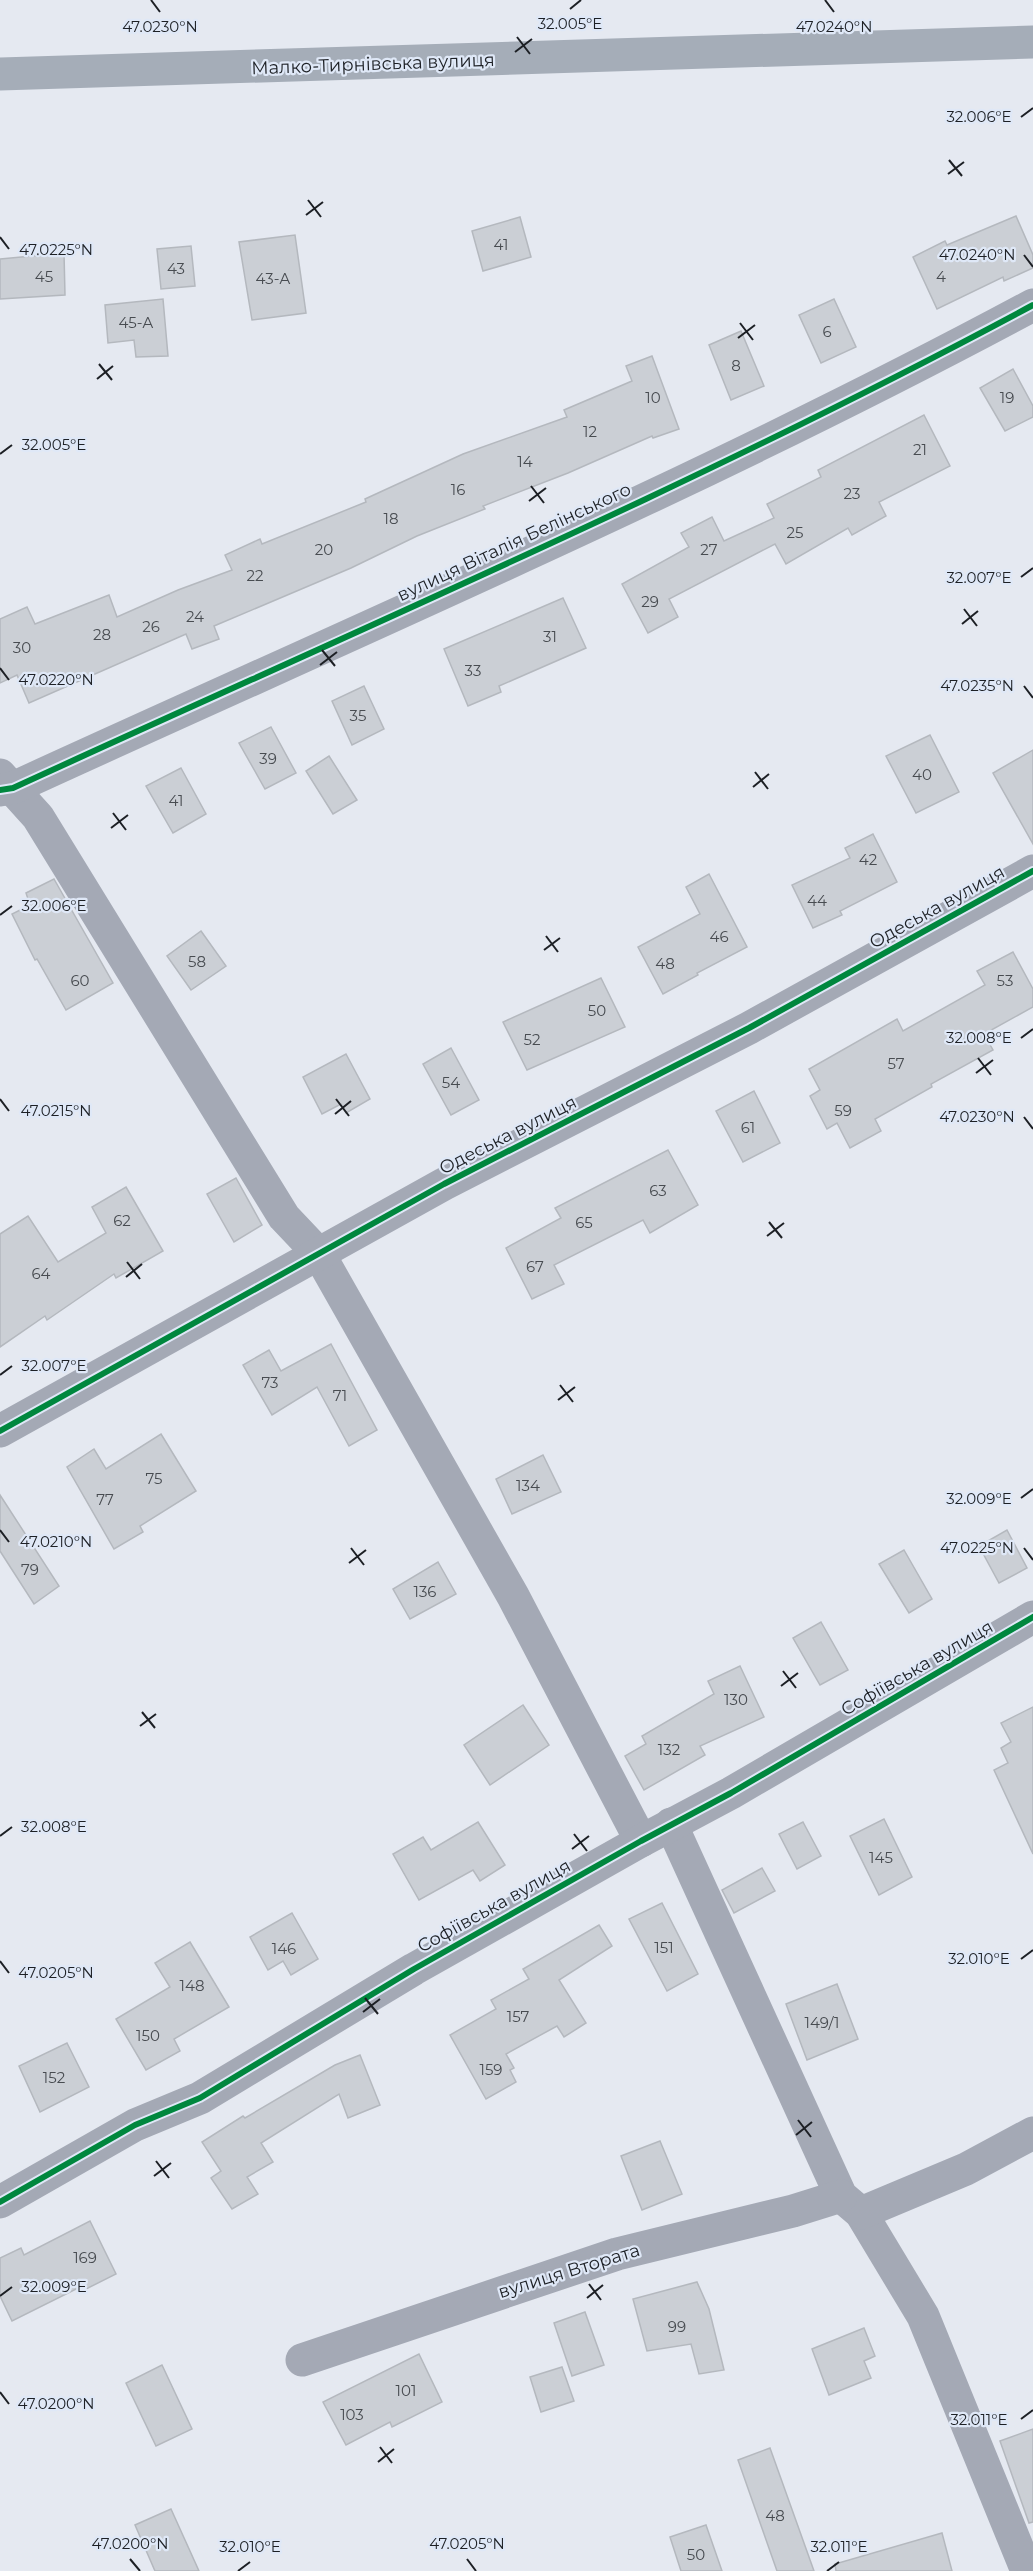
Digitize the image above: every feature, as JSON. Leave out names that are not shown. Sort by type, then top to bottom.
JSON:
[{"type":"main road","name":"Малко-Тирнівська вулиця","points":[[0,74],[1033,42]]},
{"type":"street","name":"вулиця Віталія Белінського","points":[[4,784],[621,510],[816,418],[1033,305]]},
{"type":"street","points":[[4,784],[38,817],[284,1217],[319,1254],[513,1596],[641,1840]]},
{"type":"street","name":"Одеська вулиця","points":[[0,1431],[444,1184],[749,1028],[1033,871]]},
{"type":"street","name":"Софіївська вулиця","points":[[0,2202],[135,2125],[200,2098],[414,1969],[641,1840],[741,1787],[1033,1617]]},
{"type":"street","points":[[671,1824],[851,2204],[923,2316],[1027,2571]]},
{"type":"street","name":"вулиця Втората","points":[[302,2360],[617,2254],[793,2211],[851,2204],[966,2169],[1033,2133]]},
{"type":"building","points":[[1016,216],[1033,255],[1033,268],[1004,281],[1003,277],[937,309],[913,257],[945,241],[947,245]]},
{"type":"building","points":[[520,217],[531,257],[483,271],[472,231]]},
{"type":"building","points":[[295,235],[306,313],[252,320],[239,242]]},
{"type":"building","points":[[191,246],[195,286],[161,289],[157,249]]},
{"type":"building","points":[[64,253],[65,295],[0,299],[0,259]]},
{"type":"building","points":[[163,299],[168,356],[136,357],[134,340],[108,343],[105,305]]},
{"type":"building","points":[[834,299],[856,347],[821,363],[799,315]]},
{"type":"building","points":[[741,331],[764,386],[731,400],[709,345]]},
{"type":"building","points":[[652,356],[679,429],[653,438],[652,436],[568,473],[483,506],[485,509],[417,536],[351,568],[214,626],[219,639],[192,649],[186,634],[29,703],[17,675],[0,683],[0,619],[27,607],[35,624],[109,595],[117,617],[178,590],[232,570],[225,555],[260,539],[262,544],[366,502],[365,499],[463,454],[567,417],[564,410],[632,381],[626,366]]},
{"type":"building","points":[[1013,369],[1033,406],[1033,417],[1005,431],[980,388]]},
{"type":"building","points":[[924,415],[950,466],[879,502],[886,516],[852,535],[848,528],[786,564],[775,544],[669,599],[678,617],[648,633],[622,584],[689,547],[681,533],[712,517],[724,541],[774,518],[767,504],[821,477],[818,470]]},
{"type":"building","points":[[563,598],[586,648],[499,686],[501,692],[468,706],[444,649]]},
{"type":"building","points":[[364,686],[384,729],[352,745],[332,701]]},
{"type":"building","points":[[271,727],[296,773],[265,789],[239,743]]},
{"type":"building","points":[[930,735],[959,792],[916,813],[886,756]]},
{"type":"building","points":[[1033,750],[1033,844],[993,773]]},
{"type":"building","points":[[329,756],[357,800],[333,814],[306,771]]},
{"type":"building","points":[[181,768],[206,814],[173,833],[146,786]]},
{"type":"building","points":[[873,834],[897,882],[840,911],[842,915],[813,928],[792,885],[850,858],[845,848]]},
{"type":"building","points":[[709,874],[747,947],[663,994],[638,947],[700,914],[686,887]]},
{"type":"building","points":[[54,879],[113,983],[66,1010],[37,959],[35,960],[12,914],[30,905],[26,893]]},
{"type":"building","points":[[201,931],[226,966],[191,990],[167,956]]},
{"type":"building","points":[[1013,952],[1033,989],[1033,1007],[984,1034],[993,1050],[931,1084],[932,1087],[875,1119],[881,1131],[850,1148],[837,1123],[827,1129],[810,1096],[820,1090],[809,1069],[897,1019],[903,1031],[985,985],[977,971]]},
{"type":"building","points":[[601,978],[625,1027],[527,1070],[503,1022]]},
{"type":"building","points":[[451,1048],[479,1100],[451,1115],[423,1064]]},
{"type":"building","points":[[346,1054],[370,1099],[346,1113],[341,1104],[322,1114],[303,1077]]},
{"type":"building","points":[[754,1091],[780,1143],[743,1162],[716,1111]]},
{"type":"building","points":[[668,1150],[698,1205],[650,1233],[643,1220],[554,1265],[564,1284],[532,1299],[506,1248],[561,1218],[555,1208]]},
{"type":"building","points":[[236,1178],[262,1225],[234,1242],[207,1194]]},
{"type":"building","points":[[126,1187],[163,1251],[116,1278],[114,1274],[47,1320],[45,1316],[0,1347],[0,1234],[28,1216],[58,1262],[106,1233],[92,1207]]},
{"type":"building","points":[[331,1344],[377,1430],[349,1446],[317,1387],[272,1415],[243,1365],[269,1350],[281,1371]]},
{"type":"building","points":[[161,1434],[196,1491],[140,1526],[143,1532],[114,1549],[67,1467],[94,1449],[106,1469]]},
{"type":"building","points":[[543,1455],[561,1492],[512,1514],[496,1479]]},
{"type":"building","points":[[0,1495],[59,1586],[34,1604],[0,1551]]},
{"type":"building","points":[[1007,1530],[1027,1568],[999,1583],[979,1546]]},
{"type":"building","points":[[904,1550],[932,1599],[909,1613],[879,1564]]},
{"type":"building","points":[[438,1562],[456,1594],[410,1619],[393,1589]]},
{"type":"building","points":[[821,1622],[848,1670],[820,1685],[793,1638]]},
{"type":"building","points":[[740,1666],[764,1717],[700,1746],[705,1755],[644,1790],[625,1756],[646,1744],[642,1736],[714,1694],[708,1681]]},
{"type":"building","points":[[523,1705],[549,1745],[490,1785],[464,1745]]},
{"type":"building","points":[[1033,1707],[1033,1854],[994,1770],[1008,1763],[1001,1748],[1011,1742],[1001,1723]]},
{"type":"building","points":[[884,1819],[912,1877],[879,1895],[850,1836]]},
{"type":"building","points":[[478,1822],[505,1865],[480,1881],[473,1870],[419,1900],[393,1854],[423,1837],[431,1850]]},
{"type":"building","points":[[803,1822],[821,1856],[797,1869],[779,1834]]},
{"type":"building","points":[[762,1868],[775,1891],[734,1913],[722,1890]]},
{"type":"building","points":[[662,1903],[698,1974],[667,1991],[629,1919]]},
{"type":"building","points":[[292,1913],[318,1959],[291,1975],[283,1961],[268,1970],[250,1937]]},
{"type":"building","points":[[599,1925],[612,1946],[559,1980],[586,2023],[564,2037],[557,2026],[506,2054],[514,2068],[510,2070],[516,2082],[486,2099],[450,2035],[496,2009],[491,2000],[529,1979],[523,1969]]},
{"type":"building","points":[[190,1942],[229,2007],[174,2039],[180,2051],[146,2070],[116,2019],[170,1987],[155,1963]]},
{"type":"building","points":[[837,1984],[858,2039],[807,2060],[786,2004]]},
{"type":"building","points":[[67,2043],[89,2087],[40,2112],[19,2066]]},
{"type":"building","points":[[360,2055],[380,2105],[348,2118],[339,2094],[261,2143],[273,2162],[247,2177],[258,2194],[232,2209],[211,2178],[221,2171],[202,2142],[243,2116],[245,2118],[335,2065]]},
{"type":"building","points":[[660,2141],[682,2194],[642,2210],[621,2156]]},
{"type":"building","points":[[90,2221],[116,2274],[80,2292],[78,2288],[12,2321],[0,2296],[0,2258],[21,2248],[24,2255]]},
{"type":"building","points":[[697,2282],[709,2309],[724,2370],[699,2374],[691,2344],[647,2351],[633,2299]]},
{"type":"building","points":[[585,2312],[604,2365],[572,2376],[554,2323]]},
{"type":"building","points":[[864,2328],[875,2356],[864,2361],[871,2378],[829,2395],[812,2349]]},
{"type":"building","points":[[419,2354],[442,2402],[392,2427],[390,2422],[346,2445],[323,2402]]},
{"type":"building","points":[[162,2365],[192,2429],[156,2446],[126,2383]]},
{"type":"building","points":[[562,2367],[574,2401],[541,2412],[530,2377]]},
{"type":"building","points":[[1033,2429],[1033,2522],[1029,2523],[1000,2441]]},
{"type":"building","points":[[770,2448],[814,2571],[777,2571],[738,2460]]},
{"type":"building","points":[[171,2509],[199,2571],[155,2571],[135,2525]]},
{"type":"building","points":[[706,2525],[722,2571],[681,2571],[670,2537]]},
{"type":"building","points":[[942,2533],[952,2571],[836,2571],[835,2564]]},
{"type":"cycle path","points":[[0,790],[13,788],[655,495],[908,370],[1033,305]]},
{"type":"cycle path","points":[[0,1431],[444,1184],[749,1028],[1033,871]]},
{"type":"cycle path","points":[[0,2202],[135,2125],[200,2098],[414,1969],[731,1793],[1033,1617]]}]
